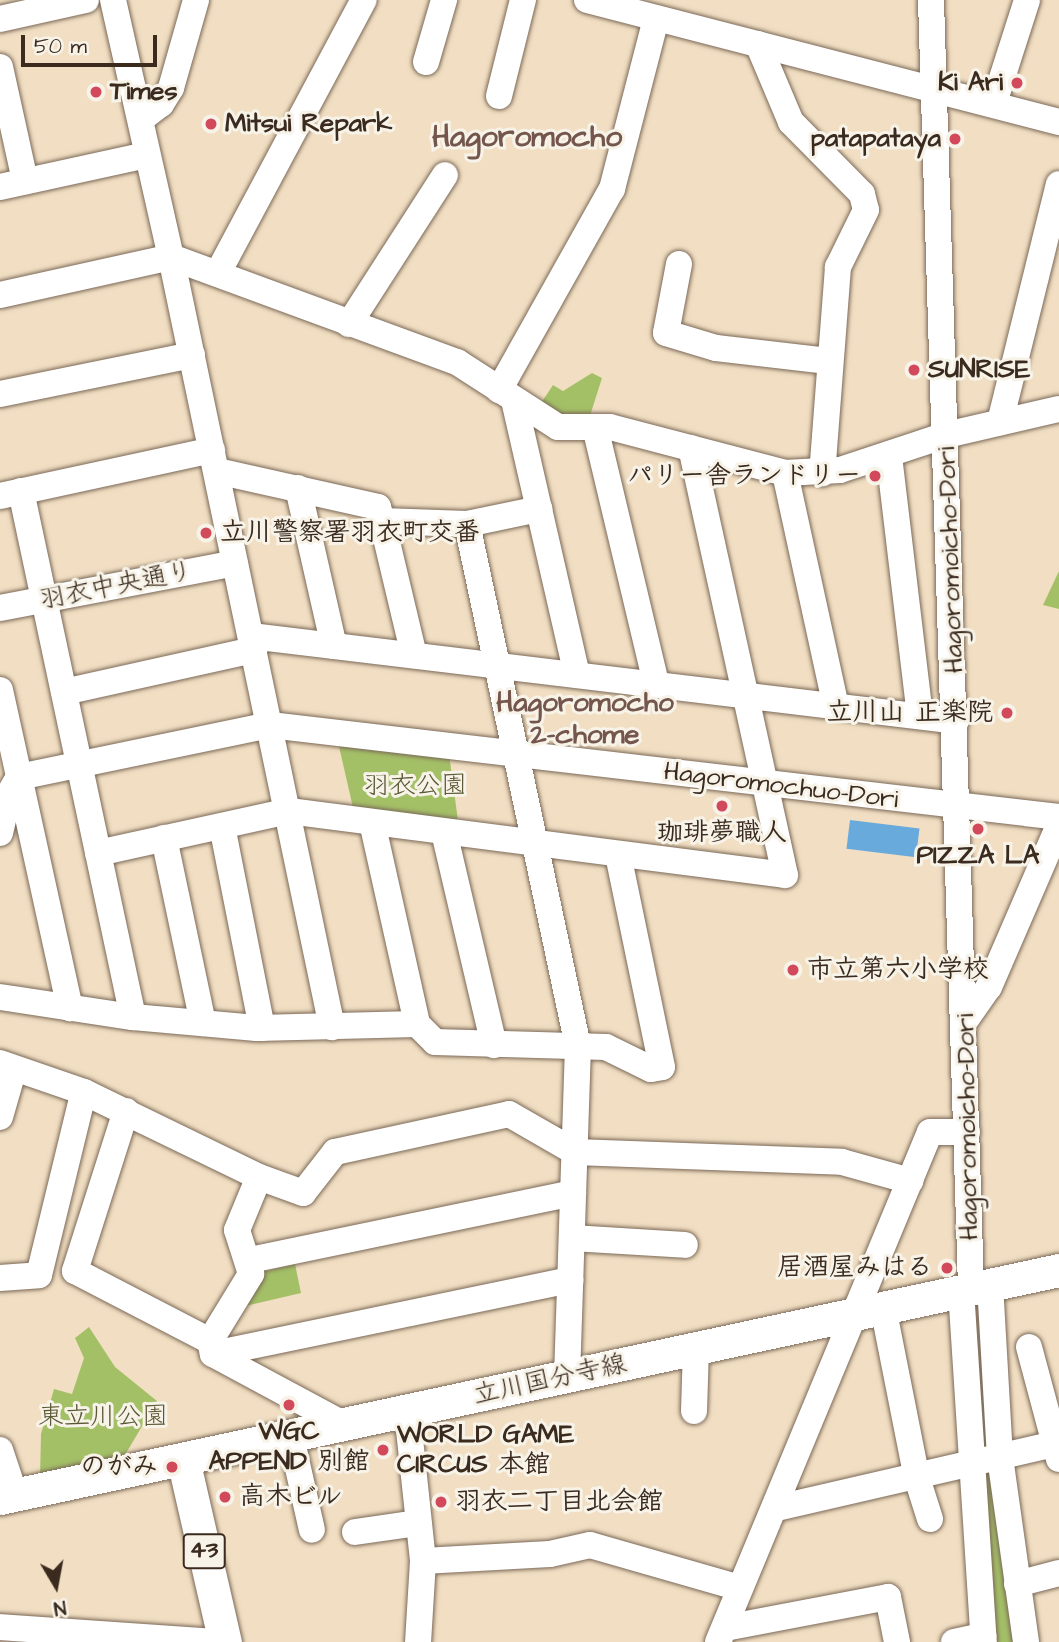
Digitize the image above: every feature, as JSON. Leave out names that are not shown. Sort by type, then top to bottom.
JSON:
[{"type":"main road","name":"立川国分寺線","points":[[8,1496],[1059,1270]]},
{"type":"main road","name":"43","points":[[183,1459],[225,1642]]},
{"type":"street","points":[[0,19],[86,0]]},
{"type":"street","points":[[113,0],[215,460],[332,1027]]},
{"type":"street","points":[[141,119],[161,104],[171,88],[196,0]]},
{"type":"street","points":[[219,271],[364,0]]},
{"type":"street","points":[[426,62],[444,0]]},
{"type":"street","points":[[499,96],[523,0]]},
{"type":"street","points":[[587,0],[934,91],[994,103],[1059,122]]},
{"type":"street","name":"Hagoromoicho-Dori","points":[[931,0],[974,1287]]},
{"type":"street","points":[[994,103],[1027,0]]},
{"type":"street","points":[[578,675],[539,509],[506,395],[612,189],[656,19]]},
{"type":"street","points":[[758,44],[790,122],[862,194],[866,210],[838,267],[828,361],[822,474]]},
{"type":"street","points":[[0,67],[13,184],[147,155]]},
{"type":"street","points":[[349,324],[445,175]]},
{"type":"street","points":[[1000,422],[1059,184]]},
{"type":"street","points":[[0,296],[171,257],[219,271],[349,324],[402,339],[457,362],[558,427],[610,427],[785,473],[822,474],[889,456],[946,435],[1059,409]]},
{"type":"street","points":[[680,264],[666,333],[716,348],[828,361]]},
{"type":"street","points":[[0,394],[192,355]]},
{"type":"street","points":[[595,427],[656,684]]},
{"type":"street","points":[[98,853],[289,811],[785,875],[691,449]]},
{"type":"street","points":[[889,456],[920,716]]},
{"type":"street","points":[[133,1017],[44,600],[10,494],[215,460],[298,488],[378,507],[414,656]]},
{"type":"street","points":[[785,473],[836,706]]},
{"type":"street","points":[[298,488],[334,646]]},
{"type":"street","points":[[382,521],[467,524],[539,509]]},
{"type":"street","points":[[467,524],[578,1046],[567,1377]]},
{"type":"street","name":"羽衣中央通り","points":[[0,608],[234,562]]},
{"type":"street","points":[[64,692],[252,643],[334,646],[956,720]]},
{"type":"street","points":[[0,690],[12,768],[70,1008]]},
{"type":"street","name":"Hagoromochuo-Dori","points":[[12,768],[79,765],[270,725],[959,808],[1059,817]]},
{"type":"street","points":[[0,833],[12,768]]},
{"type":"street","points":[[372,822],[417,1024],[435,1042],[606,1047],[651,1069],[662,1067],[618,854]]},
{"type":"street","points":[[967,1018],[989,987],[1059,825]]},
{"type":"street","points":[[222,826],[262,1028]]},
{"type":"street","points":[[444,832],[494,1045]]},
{"type":"street","points":[[164,838],[203,1023]]},
{"type":"street","points":[[0,997],[133,1017],[262,1028],[417,1024]]},
{"type":"street","points":[[0,1117],[5,1072],[126,1111],[259,1177],[303,1194],[335,1152],[509,1114],[575,1152],[842,1162],[910,1181]]},
{"type":"street","points":[[0,1278],[39,1275],[81,1103]]},
{"type":"street","points":[[126,1111],[75,1271],[345,1425]]},
{"type":"street","points":[[721,1635],[740,1588],[869,1310],[910,1181],[930,1132],[967,1132]]},
{"type":"street","points":[[211,1348],[251,1274],[250,1260],[237,1230],[259,1177]]},
{"type":"street","points":[[250,1260],[573,1193]]},
{"type":"street","points":[[572,1238],[685,1245]]},
{"type":"street","points":[[211,1348],[570,1280]]},
{"type":"street","points":[[974,1287],[1026,1642]]},
{"type":"street","points":[[954,1642],[984,1639],[970,1465],[974,1287]]},
{"type":"street","points":[[869,1310],[930,1519]]},
{"type":"street","points":[[777,1508],[1000,1457],[1058,1449],[1029,1347]]},
{"type":"street","points":[[694,1411],[696,1349]]},
{"type":"street","points":[[407,1411],[423,1561],[418,1642]]},
{"type":"street","points":[[291,1437],[312,1530]]},
{"type":"street","points":[[0,1450],[8,1496]]},
{"type":"street","points":[[355,1532],[418,1523]]},
{"type":"street","points":[[423,1561],[550,1554],[590,1545],[740,1588]]},
{"type":"street","points":[[1017,1584],[1059,1573]]},
{"type":"street","points":[[721,1635],[888,1597],[897,1642]]},
{"type":"street","points":[[0,1627],[148,1640],[213,1642]]},
{"type":"green space","points":[[592,373],[602,378],[588,422],[537,409],[553,385],[563,391]]},
{"type":"green space","points":[[1059,571],[1059,609],[1043,605]]},
{"type":"green space","name":"羽衣公園","points":[[338,742],[449,754],[459,828],[354,812]]},
{"type":"green space","points":[[295,1264],[301,1293],[241,1307],[259,1273]]},
{"type":"green space","name":"東立川公園","points":[[89,1327],[115,1367],[157,1401],[125,1455],[40,1478],[41,1434],[54,1389],[72,1394],[84,1358],[75,1338]]},
{"type":"green space","points":[[998,1466],[1022,1642],[989,1642],[976,1469]]},
{"type":"water","points":[[850,820],[919,829],[916,857],[846,849]]},
{"type":"place","name":"Ki Ari","points":[[1017,83]]},
{"type":"place","name":"Times","points":[[96,92]]},
{"type":"place","name":"Mitsui Repark","points":[[211,124]]},
{"type":"place","name":"patapataya","points":[[955,139]]},
{"type":"place","name":"SUNRISE","points":[[914,370]]},
{"type":"place","name":"パリー舎ランドリー","points":[[875,476]]},
{"type":"place","name":"立川警察署羽衣町交番","points":[[206,533]]},
{"type":"place","name":"立川山 正楽院","points":[[1007,713]]},
{"type":"place","name":"珈琲夢職人","points":[[722,806]]},
{"type":"place","name":"PIZZA LA","points":[[978,829]]},
{"type":"place","name":"市立第六小学校","points":[[793,970]]},
{"type":"place","name":"居酒屋みはる","points":[[947,1268]]},
{"type":"place","name":"WGC APPEND 別館","points":[[289,1405]]},
{"type":"place","name":"WORLD GAME CIRCUS 本館","points":[[383,1450]]},
{"type":"place","name":"のがみ","points":[[172,1467]]},
{"type":"place","name":"高木ビル","points":[[225,1497]]},
{"type":"place","name":"羽衣二丁目北会館","points":[[441,1502]]},
{"type":"district","name":"Hagoromocho","points":[[527,137]]},
{"type":"district","name":"Hagoromocho 2-chome","points":[[585,719]]}]
